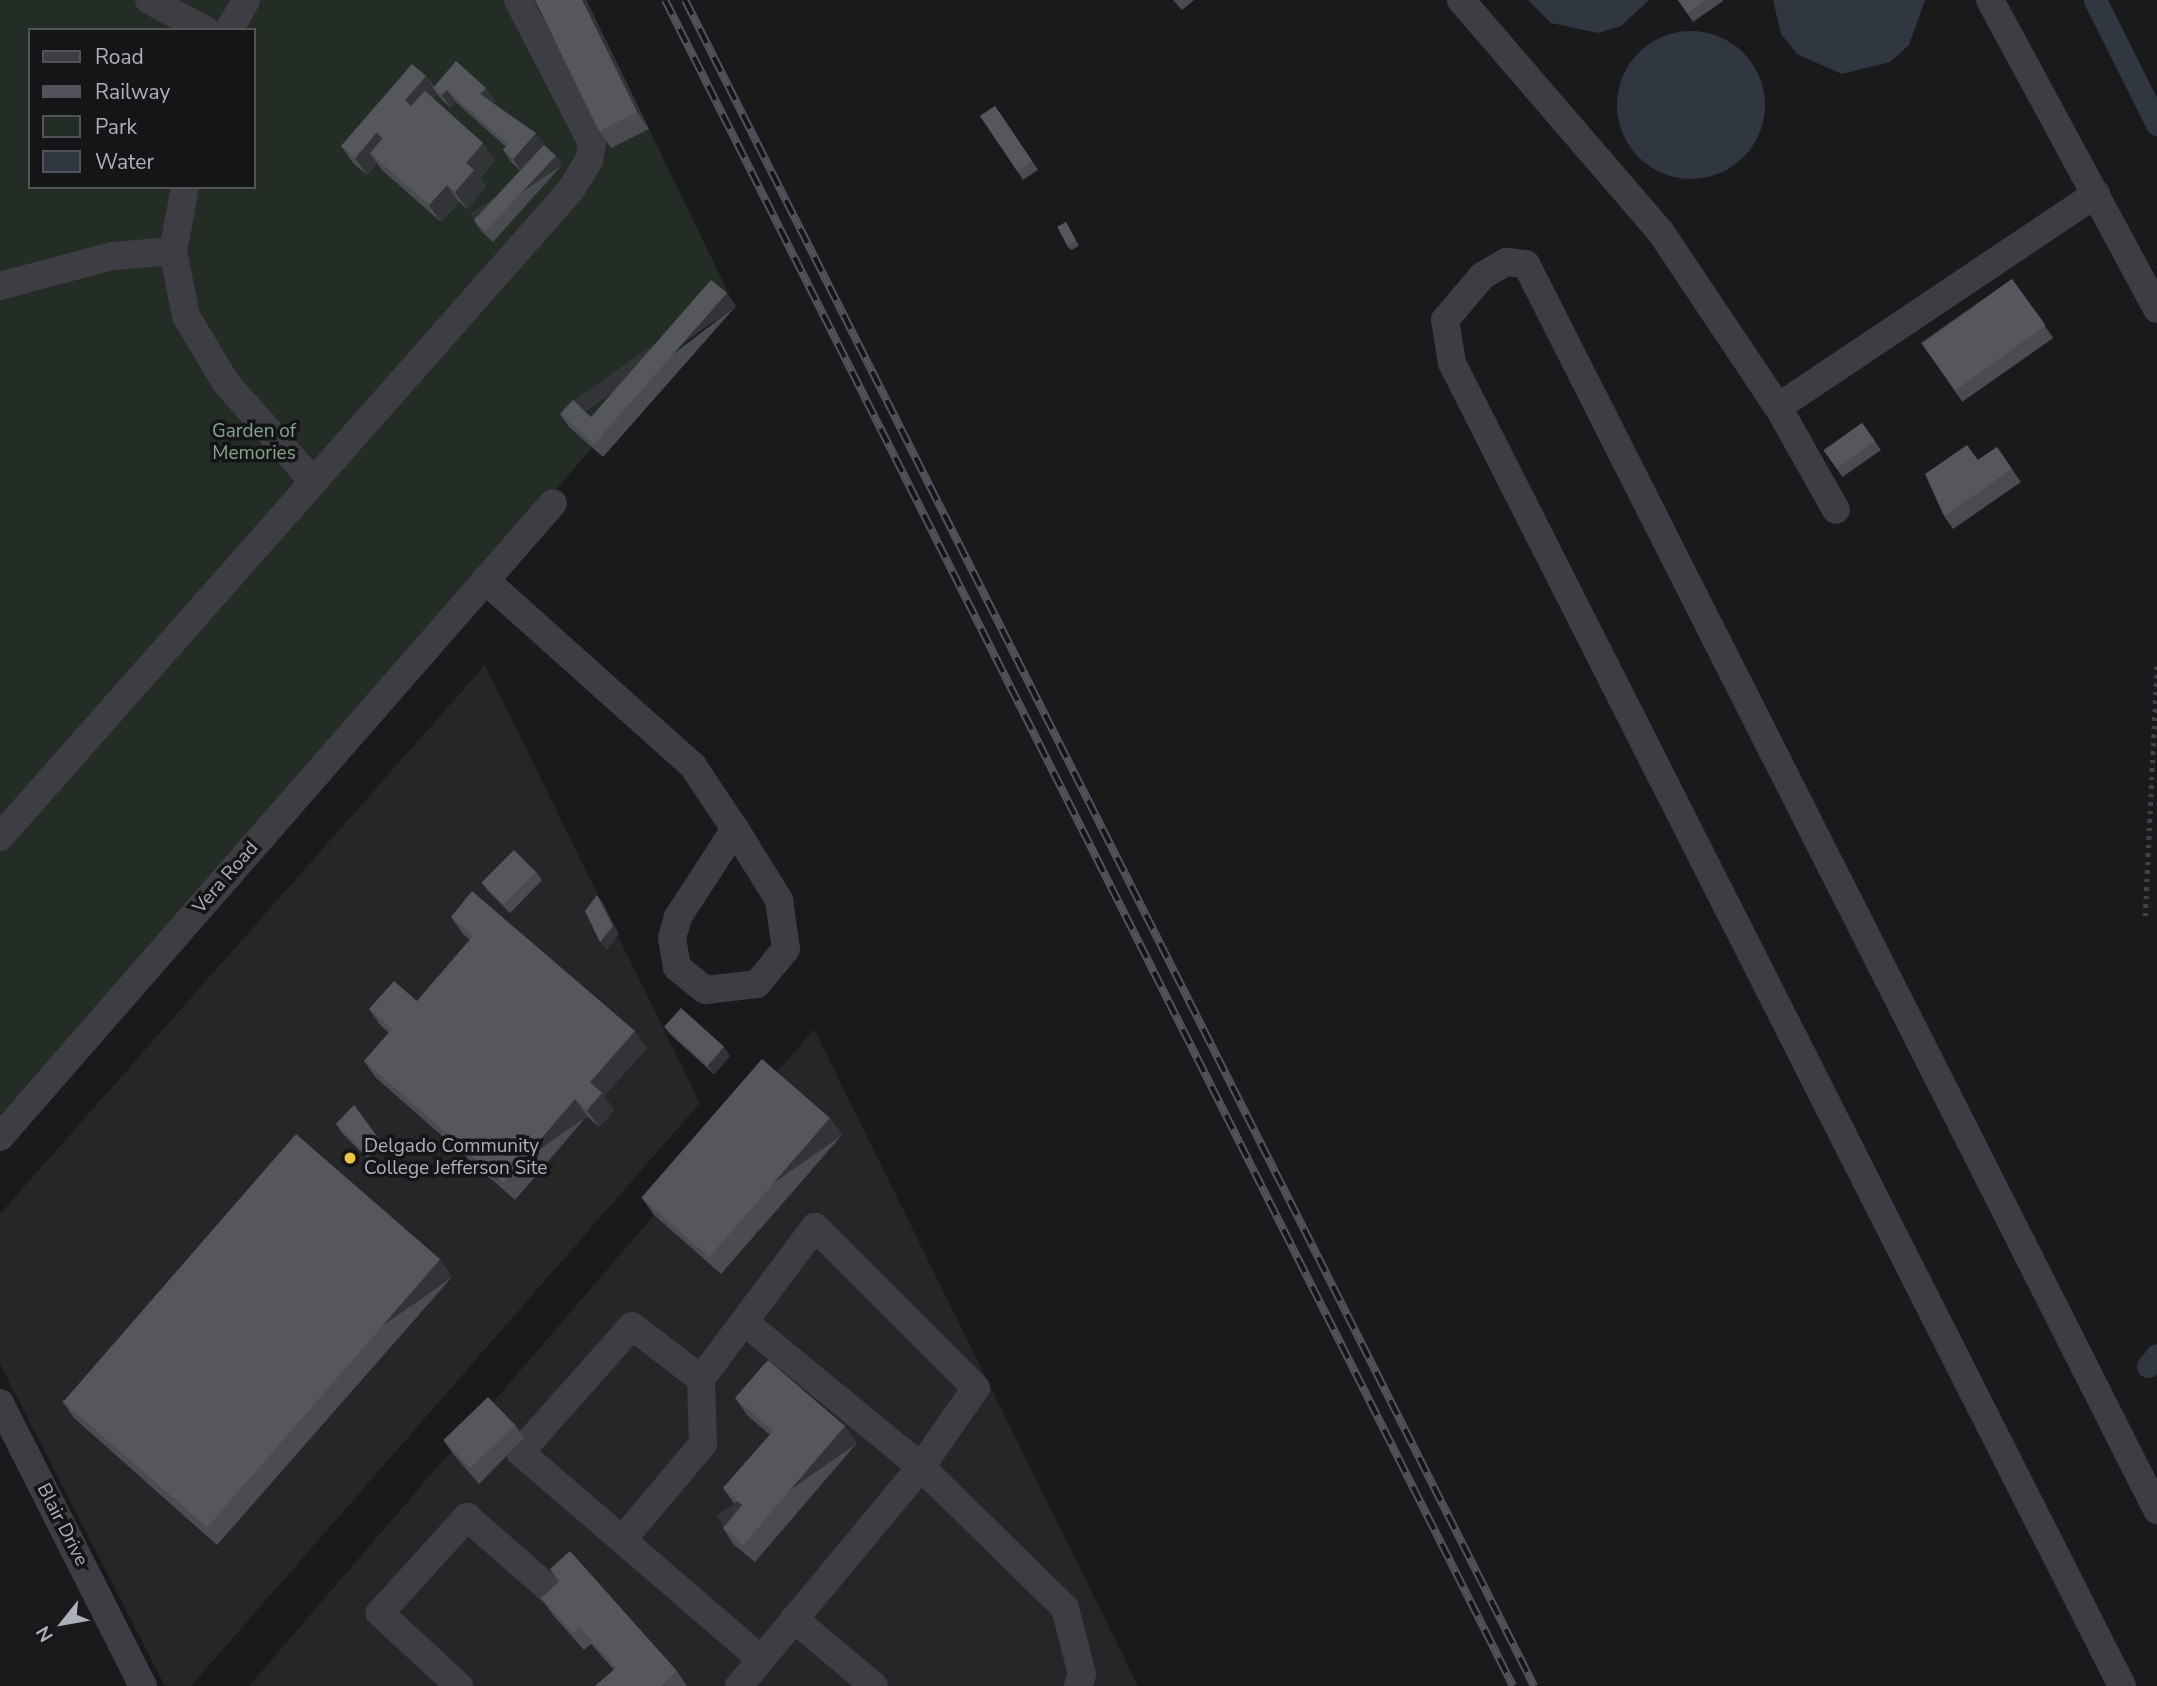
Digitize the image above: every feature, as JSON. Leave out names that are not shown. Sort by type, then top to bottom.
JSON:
[{"type":"street","points":[[149,0],[202,28]]},
{"type":"street","points":[[230,28],[246,0]]},
{"type":"street","points":[[0,837],[569,191],[592,154],[518,0]]},
{"type":"street","points":[[1461,0],[1660,231],[1778,407],[1836,510]]},
{"type":"street","points":[[1990,0],[2157,309]]},
{"type":"street","points":[[185,189],[173,251],[186,316],[205,354],[312,480]]},
{"type":"street","points":[[1778,407],[2096,194]]},
{"type":"street","points":[[0,286],[112,256],[173,251]]},
{"type":"street","points":[[2122,1686],[1452,363],[1445,320],[1482,276],[1506,262],[1526,264],[2157,1510]]},
{"type":"street","name":"Vera Road","points":[[0,1138],[552,503]]},
{"type":"street","points":[[485,580],[693,766],[735,829],[779,900],[786,950],[757,984],[705,990],[677,967],[672,938],[678,917],[735,829]]},
{"type":"street","points":[[624,1538],[702,1444],[701,1379],[747,1324],[815,1227],[976,1388],[921,1467],[739,1686]]},
{"type":"street","points":[[747,1324],[921,1467],[1065,1608],[1082,1674],[1078,1686]]},
{"type":"street","points":[[701,1379],[632,1326],[520,1452],[624,1538],[761,1659]]},
{"type":"street","name":"Blair Drive","points":[[0,1403],[143,1686]]},
{"type":"street","points":[[459,1686],[380,1613],[467,1517],[599,1633]]},
{"type":"street","points":[[794,1619],[874,1686]]},
{"type":"path","points":[[2145,916],[2157,662]]},
{"type":"shaded area","name":"Delgado Community College Jefferson Site","points":[[485,665],[700,1103],[191,1686],[165,1686],[0,1364],[0,1214]]},
{"type":"shaded area","points":[[814,1029],[1138,1686],[249,1686]]},
{"type":"green space","name":"Garden of Memories","points":[[0,0],[586,0],[729,294],[0,1115]]},
{"type":"water","points":[[1528,0],[1649,0],[1621,26],[1598,33],[1551,23]]},
{"type":"water","points":[[1773,0],[1925,0],[1909,45],[1890,62],[1842,74],[1797,54],[1781,34]]},
{"type":"water","points":[[1691,31],[1719,36],[1744,52],[1760,77],[1765,105],[1760,133],[1744,158],[1719,174],[1691,179],[1663,174],[1638,158],[1622,133],[1617,105],[1622,77],[1638,52],[1663,36]]},
{"type":"building","points":[[535,0],[582,0],[637,112],[599,131]]},
{"type":"building","points":[[1678,0],[1705,0],[1687,13]]},
{"type":"building","points":[[456,61],[486,88],[480,94],[536,133],[513,159],[503,150],[508,144],[447,90],[442,95],[433,88]]},
{"type":"building","points":[[412,64],[426,76],[405,100],[411,106],[425,91],[483,143],[466,163],[474,170],[455,192],[447,185],[429,205],[370,153],[383,138],[377,132],[355,158],[341,146]]},
{"type":"building","points":[[995,106],[1032,161],[1017,171],[980,116]]},
{"type":"building","points":[[544,145],[556,156],[485,231],[474,220]]},
{"type":"building","points":[[1066,222],[1076,241],[1067,245],[1057,227]]},
{"type":"building","points":[[2012,279],[2046,325],[1956,390],[1922,344]]},
{"type":"building","points":[[711,280],[727,293],[594,444],[560,414],[573,400],[591,417]]},
{"type":"building","points":[[1862,423],[1875,441],[1837,468],[1824,451]]},
{"type":"building","points":[[1967,445],[1978,460],[1997,447],[2012,469],[1944,516],[1925,474]]},
{"type":"building","points":[[514,850],[536,872],[503,904],[481,883]]},
{"type":"building","points":[[472,891],[635,1031],[590,1082],[602,1093],[587,1110],[575,1099],[503,1183],[364,1061],[392,1029],[369,1009],[394,981],[417,1001],[473,936],[451,917]]},
{"type":"building","points":[[597,895],[613,926],[600,942],[585,911]]},
{"type":"building","points":[[681,1008],[724,1047],[707,1065],[664,1027]]},
{"type":"building","points":[[762,1059],[830,1118],[709,1257],[641,1198]]},
{"type":"building","points":[[354,1105],[376,1136],[362,1150],[336,1124]]},
{"type":"building","points":[[296,1134],[440,1259],[207,1527],[63,1402]]},
{"type":"building","points":[[768,1360],[845,1426],[743,1545],[723,1528],[742,1505],[723,1488],[773,1431],[735,1398]]},
{"type":"building","points":[[488,1397],[515,1425],[470,1468],[443,1440]]},
{"type":"building","points":[[570,1551],[677,1671],[660,1686],[595,1686],[616,1668],[579,1627],[573,1633],[541,1598],[560,1581],[550,1569]]},
{"type":"waterway","points":[[2095,0],[2157,124]]},
{"type":"waterway","points":[[2148,1366],[2157,1355]]},
{"type":"railway","points":[[665,0],[1513,1686]]},
{"type":"railway","points":[[685,0],[1534,1686]]},
{"type":"place","name":"Delgado Community College Jefferson Site","points":[[350,1158]]}]
